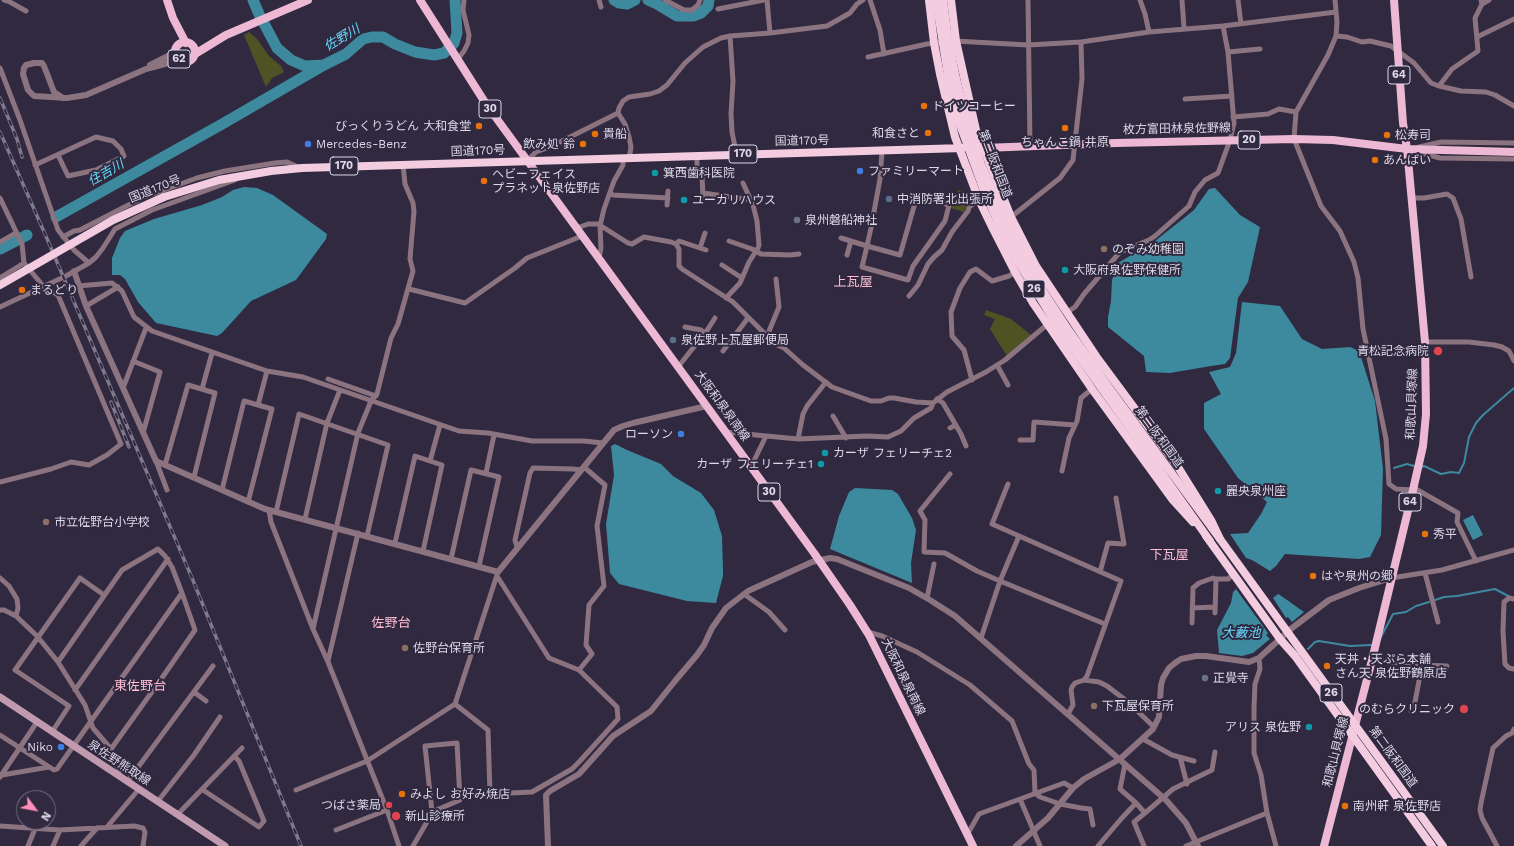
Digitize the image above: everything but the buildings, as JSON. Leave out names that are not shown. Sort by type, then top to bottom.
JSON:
[{"type":"highway","name":"26","points":[[929,0],[934,44],[945,95],[959,148],[979,200],[1015,272],[1047,324],[1092,389],[1172,499],[1210,541]]},
{"type":"highway","name":"第二阪和国道","points":[[936,0],[949,81],[959,122],[983,188],[1002,231],[1020,265],[1058,327],[1210,541],[1432,846]]},
{"type":"highway","name":"第二阪和国道","points":[[943,0],[946,32],[967,123],[986,178],[1009,229],[1043,291],[1114,395],[1443,846]]},
{"type":"highway","name":"26","points":[[951,0],[956,41],[976,130],[1011,217],[1036,266],[1066,313],[1178,467],[1211,520],[1220,539]]},
{"type":"highway","name":"国道170号","points":[[0,285],[113,220],[164,197],[219,180],[250,174],[302,168],[983,148]]},
{"type":"main road","name":"62","points":[[167,0],[174,18],[188,44],[195,49],[195,54]]},
{"type":"main road","name":"62","points":[[174,18],[173,23],[177,36],[177,50],[180,60],[188,62],[193,59],[195,54],[226,35],[308,0]]},
{"type":"main road","name":"大阪和泉泉南線","points":[[420,0],[486,104],[819,560],[850,605],[867,632],[973,846]]},
{"type":"main road","name":"和歌山貝塚線","points":[[1324,846],[1372,660],[1413,489],[1423,446],[1426,414],[1425,342],[1407,149],[1403,123],[1394,0]]},
{"type":"main road","name":"62","points":[[177,50],[181,44],[202,43],[226,35]]},
{"type":"main road","name":"枚方富田林泉佐野線","points":[[983,148],[1030,145],[1294,139],[1333,140],[1407,149],[1514,152]]},
{"type":"main road","name":"泉佐野熊取線","points":[[0,697],[225,846]]},
{"type":"street","points":[[4,0],[10,1],[26,11]]},
{"type":"street","points":[[456,57],[464,51],[468,43],[469,34],[464,10],[464,0]]},
{"type":"street","points":[[599,0],[601,7]]},
{"type":"street","points":[[667,0],[684,10],[692,10],[698,5],[699,0]]},
{"type":"street","points":[[718,9],[764,0]]},
{"type":"street","points":[[767,0],[770,33]]},
{"type":"street","points":[[599,258],[601,248],[600,226],[614,181],[631,147],[625,124],[618,113],[623,101],[629,97],[659,91],[667,85],[685,63],[703,47],[721,38],[827,26],[850,13],[863,0]]},
{"type":"street","points":[[870,0],[880,30],[884,54]]},
{"type":"street","points":[[1028,0],[1030,145]]},
{"type":"street","points":[[1140,0],[1149,32]]},
{"type":"street","points":[[1182,0],[1184,28]]},
{"type":"street","points":[[1238,0],[1241,24]]},
{"type":"street","points":[[1335,0],[1337,22],[1336,36],[1328,55],[1296,112],[1294,139],[1321,206],[1340,231],[1354,262],[1358,278],[1363,329],[1386,439],[1389,484],[1396,489],[1413,489],[1458,513],[1457,522],[1476,561]]},
{"type":"street","points":[[1439,86],[1452,69],[1478,51],[1475,18],[1481,2],[1489,0]]},
{"type":"street","points":[[868,57],[956,41],[1028,45],[1081,42],[1149,32],[1224,26],[1336,12]]},
{"type":"street","points":[[1477,36],[1514,19]]},
{"type":"street","points":[[725,432],[753,433],[766,436],[798,438],[882,437],[894,435],[914,418],[931,408],[935,401],[947,392],[972,380],[997,365],[1047,324],[1075,307],[1084,294],[1120,252],[1150,240],[1155,236],[1188,206],[1195,192],[1206,180],[1218,173],[1234,124],[1228,52],[1224,26]]},
{"type":"street","points":[[730,36],[733,82],[731,114],[735,147],[734,155]]},
{"type":"street","points":[[1336,36],[1347,37],[1362,42],[1370,41],[1385,44],[1414,63],[1431,83],[1461,91],[1486,92],[1508,101],[1514,106]]},
{"type":"street","points":[[1011,217],[1060,178],[1073,160],[1082,80],[1081,42]]},
{"type":"street","points":[[1228,52],[1260,48]]},
{"type":"street","points":[[146,69],[150,65],[177,50]]},
{"type":"street","points":[[63,98],[54,92],[42,63],[34,62],[26,65],[23,74],[31,93],[34,96],[40,97],[63,98],[74,98],[86,95],[146,69],[180,60]]},
{"type":"street","points":[[0,68],[20,120],[58,230],[74,250],[89,263]]},
{"type":"street","points":[[1185,99],[1232,96]]},
{"type":"street","points":[[1508,101],[1514,99]]},
{"type":"street","points":[[1233,117],[1268,114],[1279,109],[1296,112]]},
{"type":"street","points":[[527,161],[531,155],[536,152],[552,146],[618,113]]},
{"type":"street","points":[[35,165],[96,137],[113,141],[121,149],[124,156],[96,170],[68,176],[58,155]]},
{"type":"street","points":[[1407,149],[1441,142],[1514,143]]},
{"type":"street","points":[[1407,149],[1440,158],[1514,159]]},
{"type":"street","points":[[841,238],[867,246],[900,255],[917,196],[949,205],[945,221],[913,266],[908,280],[862,267],[867,246],[880,179],[882,151]]},
{"type":"street","points":[[697,156],[697,170],[702,175],[703,195],[732,194],[752,200]]},
{"type":"street","points":[[63,237],[74,231],[80,230],[142,198],[197,178],[225,171],[275,163],[287,162],[302,168]]},
{"type":"street","points":[[313,629],[358,434],[371,401],[376,396],[391,338],[398,324],[413,271],[410,259],[414,211],[413,203],[405,184],[403,165]]},
{"type":"street","points":[[0,307],[44,287],[89,263],[103,248],[115,229],[152,210],[250,174]]},
{"type":"street","points":[[726,298],[740,283],[758,244],[758,232],[752,200],[743,183]]},
{"type":"street","points":[[667,205],[668,191]]},
{"type":"street","points":[[610,193],[643,200],[668,198]]},
{"type":"street","points":[[1411,198],[1424,198],[1447,194],[1453,198],[1461,219],[1471,277]]},
{"type":"street","points":[[0,198],[22,244],[24,263],[44,287],[58,295],[121,444],[107,455],[89,465],[71,462],[51,469],[0,482]]},
{"type":"street","points":[[909,296],[918,285],[928,264],[934,256],[942,250],[952,232],[968,211],[969,207],[979,200]]},
{"type":"street","points":[[577,228],[588,224],[598,224],[632,244],[644,237],[676,244],[679,241],[706,250]]},
{"type":"street","points":[[0,242],[16,233]]},
{"type":"street","points":[[700,248],[705,233]]},
{"type":"street","points":[[408,289],[465,303],[527,258],[582,236]]},
{"type":"street","points":[[847,255],[851,241]]},
{"type":"street","points":[[729,242],[761,254],[799,254]]},
{"type":"street","points":[[676,244],[679,248],[679,266],[726,298],[775,344],[784,348],[803,365],[826,382],[842,391],[871,401],[881,401],[894,398],[916,402],[935,401],[943,403],[966,446]]},
{"type":"street","points":[[0,278],[24,263]]},
{"type":"street","points":[[722,265],[742,278]]},
{"type":"street","points":[[972,380],[964,350],[952,336],[951,312],[960,288],[970,272],[976,269],[992,282],[1015,272]]},
{"type":"street","points":[[74,272],[86,306],[124,388],[167,490]]},
{"type":"street","points":[[767,336],[779,307],[776,279]]},
{"type":"street","points":[[78,286],[112,283],[122,291],[134,317],[146,328],[152,331],[267,371],[303,376],[459,431],[532,440],[603,443]]},
{"type":"street","points":[[86,306],[118,287]]},
{"type":"street","points":[[678,367],[715,318]]},
{"type":"street","points":[[723,351],[748,318]]},
{"type":"street","points":[[685,327],[701,330],[704,333]]},
{"type":"street","points":[[124,388],[146,328]]},
{"type":"street","points":[[1425,342],[1469,342],[1494,345],[1509,351],[1514,361]]},
{"type":"street","points":[[202,389],[212,353]]},
{"type":"street","points":[[133,361],[160,372],[143,433]]},
{"type":"street","points":[[997,365],[1008,385]]},
{"type":"street","points":[[258,405],[267,371]]},
{"type":"street","points":[[328,379],[376,396]]},
{"type":"street","points":[[798,438],[803,414],[807,406],[826,382]]},
{"type":"street","points":[[165,465],[188,385],[216,393],[194,477]]},
{"type":"street","points":[[1062,471],[1069,438],[1077,421],[1081,398],[1092,389]]},
{"type":"street","points":[[304,519],[327,423],[340,390]]},
{"type":"street","points":[[222,490],[244,401],[272,409],[248,502]]},
{"type":"street","points":[[296,790],[366,761],[456,704],[497,574],[603,443],[614,430],[623,426],[707,406]]},
{"type":"street","points":[[367,536],[388,445],[300,414],[272,511],[271,522],[387,810],[399,846]]},
{"type":"street","points":[[833,416],[846,438]]},
{"type":"street","points":[[1020,440],[1033,440],[1034,422],[1075,425]]},
{"type":"street","points":[[430,461],[440,425]]},
{"type":"street","points":[[950,428],[956,425]]},
{"type":"street","points":[[486,474],[494,435]]},
{"type":"street","points":[[751,467],[766,436]]},
{"type":"street","points":[[395,543],[415,456],[442,465],[423,551]]},
{"type":"street","points":[[156,461],[248,502],[272,511],[479,566],[497,574],[549,658],[579,670],[617,707],[618,719],[572,769],[532,792],[490,794],[488,730],[456,704]]},
{"type":"street","points":[[518,547],[515,540],[530,473],[533,468],[583,469],[605,485],[597,526],[604,586],[589,605],[586,645],[592,654],[579,670]]},
{"type":"street","points":[[451,559],[472,470],[499,477],[479,566]]},
{"type":"street","points":[[950,474],[920,511],[925,520],[924,552],[945,553],[1000,582],[1105,624]]},
{"type":"street","points":[[1008,484],[992,524],[1121,581],[1087,676],[1084,680]]},
{"type":"street","points":[[1100,572],[1108,543],[1124,544],[1116,498]]},
{"type":"street","points":[[328,662],[358,533]]},
{"type":"street","points":[[981,638],[1000,582],[1019,536]]},
{"type":"street","points":[[58,662],[122,570],[158,550],[168,559],[182,593],[194,630],[111,749]]},
{"type":"street","points":[[1011,846],[1018,844],[1048,818],[1073,788],[1084,779],[1120,759],[1154,727],[1159,717],[1161,685],[1163,678],[1175,662],[1181,659],[1196,656],[1206,656],[1249,662],[1259,658],[1280,638],[1329,600],[1359,588],[1391,578],[1442,570],[1514,550]]},
{"type":"street","points":[[548,846],[546,795],[550,791],[579,774],[613,736],[651,711],[674,681],[697,656],[712,628],[726,608],[744,594],[812,562],[830,558],[837,559],[909,588],[955,616],[1163,798],[1186,823],[1197,844]]},
{"type":"street","points":[[75,690],[168,559]]},
{"type":"street","points":[[927,598],[934,564]]},
{"type":"street","points":[[1425,573],[1438,622]]},
{"type":"street","points":[[1192,623],[1193,588],[1199,583],[1213,578],[1228,579],[1234,574]]},
{"type":"street","points":[[0,578],[9,586],[17,599],[18,608],[16,616]]},
{"type":"street","points":[[52,732],[69,706],[15,670],[37,636],[80,578],[104,595]]},
{"type":"street","points":[[1192,608],[1215,610],[1218,597],[1216,578]]},
{"type":"street","points":[[0,735],[54,770],[57,769],[182,593]]},
{"type":"street","points":[[744,594],[769,612],[785,630]]},
{"type":"street","points":[[1514,599],[1509,598],[1504,602],[1503,632],[1505,664],[1509,668],[1514,669]]},
{"type":"street","points":[[0,610],[4,610],[16,616],[37,636],[58,662],[85,705],[93,728],[99,737],[111,749],[120,776]]},
{"type":"street","points":[[867,632],[882,636],[917,652],[970,685],[1012,720],[1029,764],[1034,770],[1035,793],[1040,797],[1060,804],[1090,809],[1093,825]]},
{"type":"street","points":[[1259,658],[1260,669],[1255,684],[1254,753],[1261,775],[1267,813],[1276,846]]},
{"type":"street","points":[[1372,660],[1422,666],[1447,666]]},
{"type":"street","points":[[127,782],[213,666]]},
{"type":"street","points":[[1411,711],[1415,702],[1422,666]]},
{"type":"street","points":[[1068,714],[1073,705],[1072,687],[1075,683],[1084,680],[1099,682],[1107,686],[1128,702],[1154,727]]},
{"type":"street","points":[[194,692],[206,701]]},
{"type":"street","points":[[158,802],[194,755],[220,717]]},
{"type":"street","points":[[1,776],[37,722]]},
{"type":"street","points":[[1497,846],[1482,818],[1480,810],[1481,803],[1492,748],[1514,729]]},
{"type":"street","points":[[1143,739],[1172,755],[1194,761]]},
{"type":"street","points":[[413,846],[432,812],[425,746],[457,743],[460,800],[432,812]]},
{"type":"street","points":[[178,814],[203,790],[242,748]]},
{"type":"street","points":[[1144,846],[1134,822],[1173,789],[1187,784],[1197,776],[1212,770],[1215,752]]},
{"type":"street","points":[[203,790],[259,827],[264,821],[238,761],[234,756]]},
{"type":"street","points":[[1180,757],[1187,784]]},
{"type":"street","points":[[1125,764],[1120,789],[1145,813]]},
{"type":"street","points":[[1,776],[49,767]]},
{"type":"street","points":[[967,835],[979,814],[1064,783],[1073,788]]},
{"type":"street","points":[[107,827],[139,789]]},
{"type":"street","points":[[1020,799],[1040,846]]},
{"type":"street","points":[[1098,846],[1121,818],[1136,803]]},
{"type":"street","points":[[336,830],[387,810]]},
{"type":"street","points":[[1186,846],[1197,844],[1267,813]]},
{"type":"street","points":[[0,826],[16,827]]},
{"type":"street","points":[[56,830],[134,826],[144,828],[145,832],[143,846]]},
{"type":"street","points":[[81,846],[98,828]]},
{"type":"street","points":[[28,846],[35,830]]},
{"type":"street","points":[[54,846],[60,830]]},
{"type":"green space","points":[[249,32],[257,39],[269,56],[281,66],[284,72],[272,78],[266,87],[244,35]]},
{"type":"green space","points":[[958,190],[964,193],[968,201],[964,212],[951,208],[952,203],[954,204]]},
{"type":"green space","points":[[986,310],[1011,319],[1031,335],[1007,356],[990,329],[995,319],[984,315]]},
{"type":"water","points":[[244,187],[257,188],[273,195],[327,234],[326,239],[296,280],[251,301],[222,333],[217,336],[156,323],[138,302],[125,279],[120,275],[112,275],[112,258],[120,238],[125,231],[154,219],[202,205],[222,197],[233,190]]},
{"type":"water","points":[[1215,188],[1240,215],[1260,227],[1248,282],[1238,298],[1230,358],[1225,364],[1170,373],[1146,372],[1144,356],[1108,327],[1112,280],[1118,263],[1155,241],[1194,210],[1209,189]]},
{"type":"water","points":[[1242,302],[1280,306],[1302,339],[1322,349],[1350,347],[1359,351],[1375,401],[1383,469],[1381,535],[1370,557],[1359,559],[1285,554],[1270,571],[1246,558],[1230,534],[1248,533],[1267,502],[1238,478],[1204,429],[1204,403],[1221,394],[1209,372],[1230,367],[1236,353]]},
{"type":"water","points":[[615,444],[661,464],[673,476],[701,493],[714,510],[722,536],[723,570],[723,576],[716,603],[687,601],[619,584],[610,573],[606,524],[614,475],[611,446]]},
{"type":"water","points":[[855,488],[892,490],[898,494],[912,518],[916,530],[911,563],[912,583],[830,549],[839,516],[849,492]]},
{"type":"water","points":[[1473,515],[1483,535],[1473,540],[1463,520]]},
{"type":"water","name":"大藪池","points":[[1236,589],[1268,633],[1266,635],[1270,639],[1253,653],[1242,656],[1219,653],[1217,630],[1231,603],[1233,592]]},
{"type":"water","points":[[1278,594],[1304,612],[1292,622],[1288,617],[1286,618],[1273,598]]},
{"type":"waterway","name":"佐野川","points":[[253,0],[277,48],[291,60],[305,66],[324,65],[346,54],[363,39],[372,37],[383,37],[395,44],[415,52],[434,55],[444,53],[454,43],[457,33],[455,0]]},
{"type":"waterway","name":"佐野川","points":[[614,0],[619,3],[627,4],[635,0]]},
{"type":"waterway","name":"佐野川","points":[[648,0],[677,16],[693,16],[701,13],[708,6],[709,0]]},
{"type":"waterway","points":[[56,217],[324,65]]},
{"type":"waterway","name":"住吉川","points":[[0,249],[27,235]]},
{"type":"waterway","points":[[1422,467],[1424,466],[1441,474],[1451,472],[1459,473],[1464,463],[1469,437],[1476,423],[1514,388]]},
{"type":"waterway","points":[[1394,468],[1407,464],[1414,466]]},
{"type":"waterway","points":[[1435,600],[1444,597],[1495,589],[1510,597]]},
{"type":"waterway","points":[[1381,637],[1393,614],[1406,612],[1416,606],[1429,602]]},
{"type":"waterway","points":[[1308,649],[1315,642],[1319,641],[1350,646],[1371,645]]},
{"type":"railway","points":[[0,98],[17,139],[22,157]]},
{"type":"railway","points":[[0,132],[192,578],[301,846]]},
{"type":"railway","points":[[111,402],[129,447]]},
{"type":"place","name":"ドイツコーヒー","points":[[924,106]]},
{"type":"place","name":"びっくりうどん 大和食堂","points":[[479,126]]},
{"type":"place","name":"ちゃんこ鍋 井原","points":[[1065,128]]},
{"type":"place","name":"和食さと","points":[[928,133]]},
{"type":"place","name":"貴船","points":[[595,134]]},
{"type":"place","name":"松寿司","points":[[1387,135]]},
{"type":"place","name":"Mercedes-Benz","points":[[308,144]]},
{"type":"place","name":"飲み処 鈴","points":[[583,144]]},
{"type":"place","name":"あんばい","points":[[1375,160]]},
{"type":"place","name":"ファミリーマート","points":[[860,171]]},
{"type":"place","name":"箕西歯科医院","points":[[655,173]]},
{"type":"place","name":"ヘビーフェイス プラネット泉佐野店","points":[[484,181]]},
{"type":"place","name":"中消防署北出張所","points":[[889,199]]},
{"type":"place","name":"ユーカリハウス","points":[[684,200]]},
{"type":"place","name":"泉州磐船神社","points":[[797,220]]},
{"type":"place","name":"のぞみ幼稚園","points":[[1104,249]]},
{"type":"place","name":"大阪府泉佐野保健所","points":[[1065,270]]},
{"type":"place","name":"まるどり","points":[[22,290]]},
{"type":"place","name":"泉佐野上瓦屋郵便局","points":[[673,340]]},
{"type":"place","name":"青松記念病院","points":[[1438,351]]},
{"type":"place","name":"ローソン","points":[[681,434]]},
{"type":"place","name":"カーザ フェリーチェ2","points":[[825,453]]},
{"type":"place","name":"カーザ フェリーチェ1","points":[[821,464]]},
{"type":"place","name":"麗央泉州座","points":[[1218,491]]},
{"type":"place","name":"市立佐野台小学校","points":[[46,522]]},
{"type":"place","name":"秀平","points":[[1425,534]]},
{"type":"place","name":"はや泉州の郷","points":[[1313,576]]},
{"type":"place","name":"佐野台保育所","points":[[405,648]]},
{"type":"place","name":"天丼・天ぷら本舗 さん天 泉佐野鶴原店","points":[[1327,666]]},
{"type":"place","name":"正覺寺","points":[[1205,678]]},
{"type":"place","name":"下瓦屋保育所","points":[[1094,706]]},
{"type":"place","name":"のむらクリニック","points":[[1464,709]]},
{"type":"place","name":"アリス 泉佐野","points":[[1309,727]]},
{"type":"place","name":"Niko","points":[[61,747]]},
{"type":"place","name":"みよし お好み焼店","points":[[402,794]]},
{"type":"place","name":"つばさ薬局","points":[[389,805]]},
{"type":"place","name":"南州軒 泉佐野店","points":[[1345,806]]},
{"type":"place","name":"新山診療所","points":[[396,816]]},
{"type":"district","name":"上瓦屋","points":[[853,282]]},
{"type":"district","name":"下瓦屋","points":[[1169,555]]},
{"type":"district","name":"佐野台","points":[[391,623]]},
{"type":"district","name":"東佐野台","points":[[140,686]]}]
